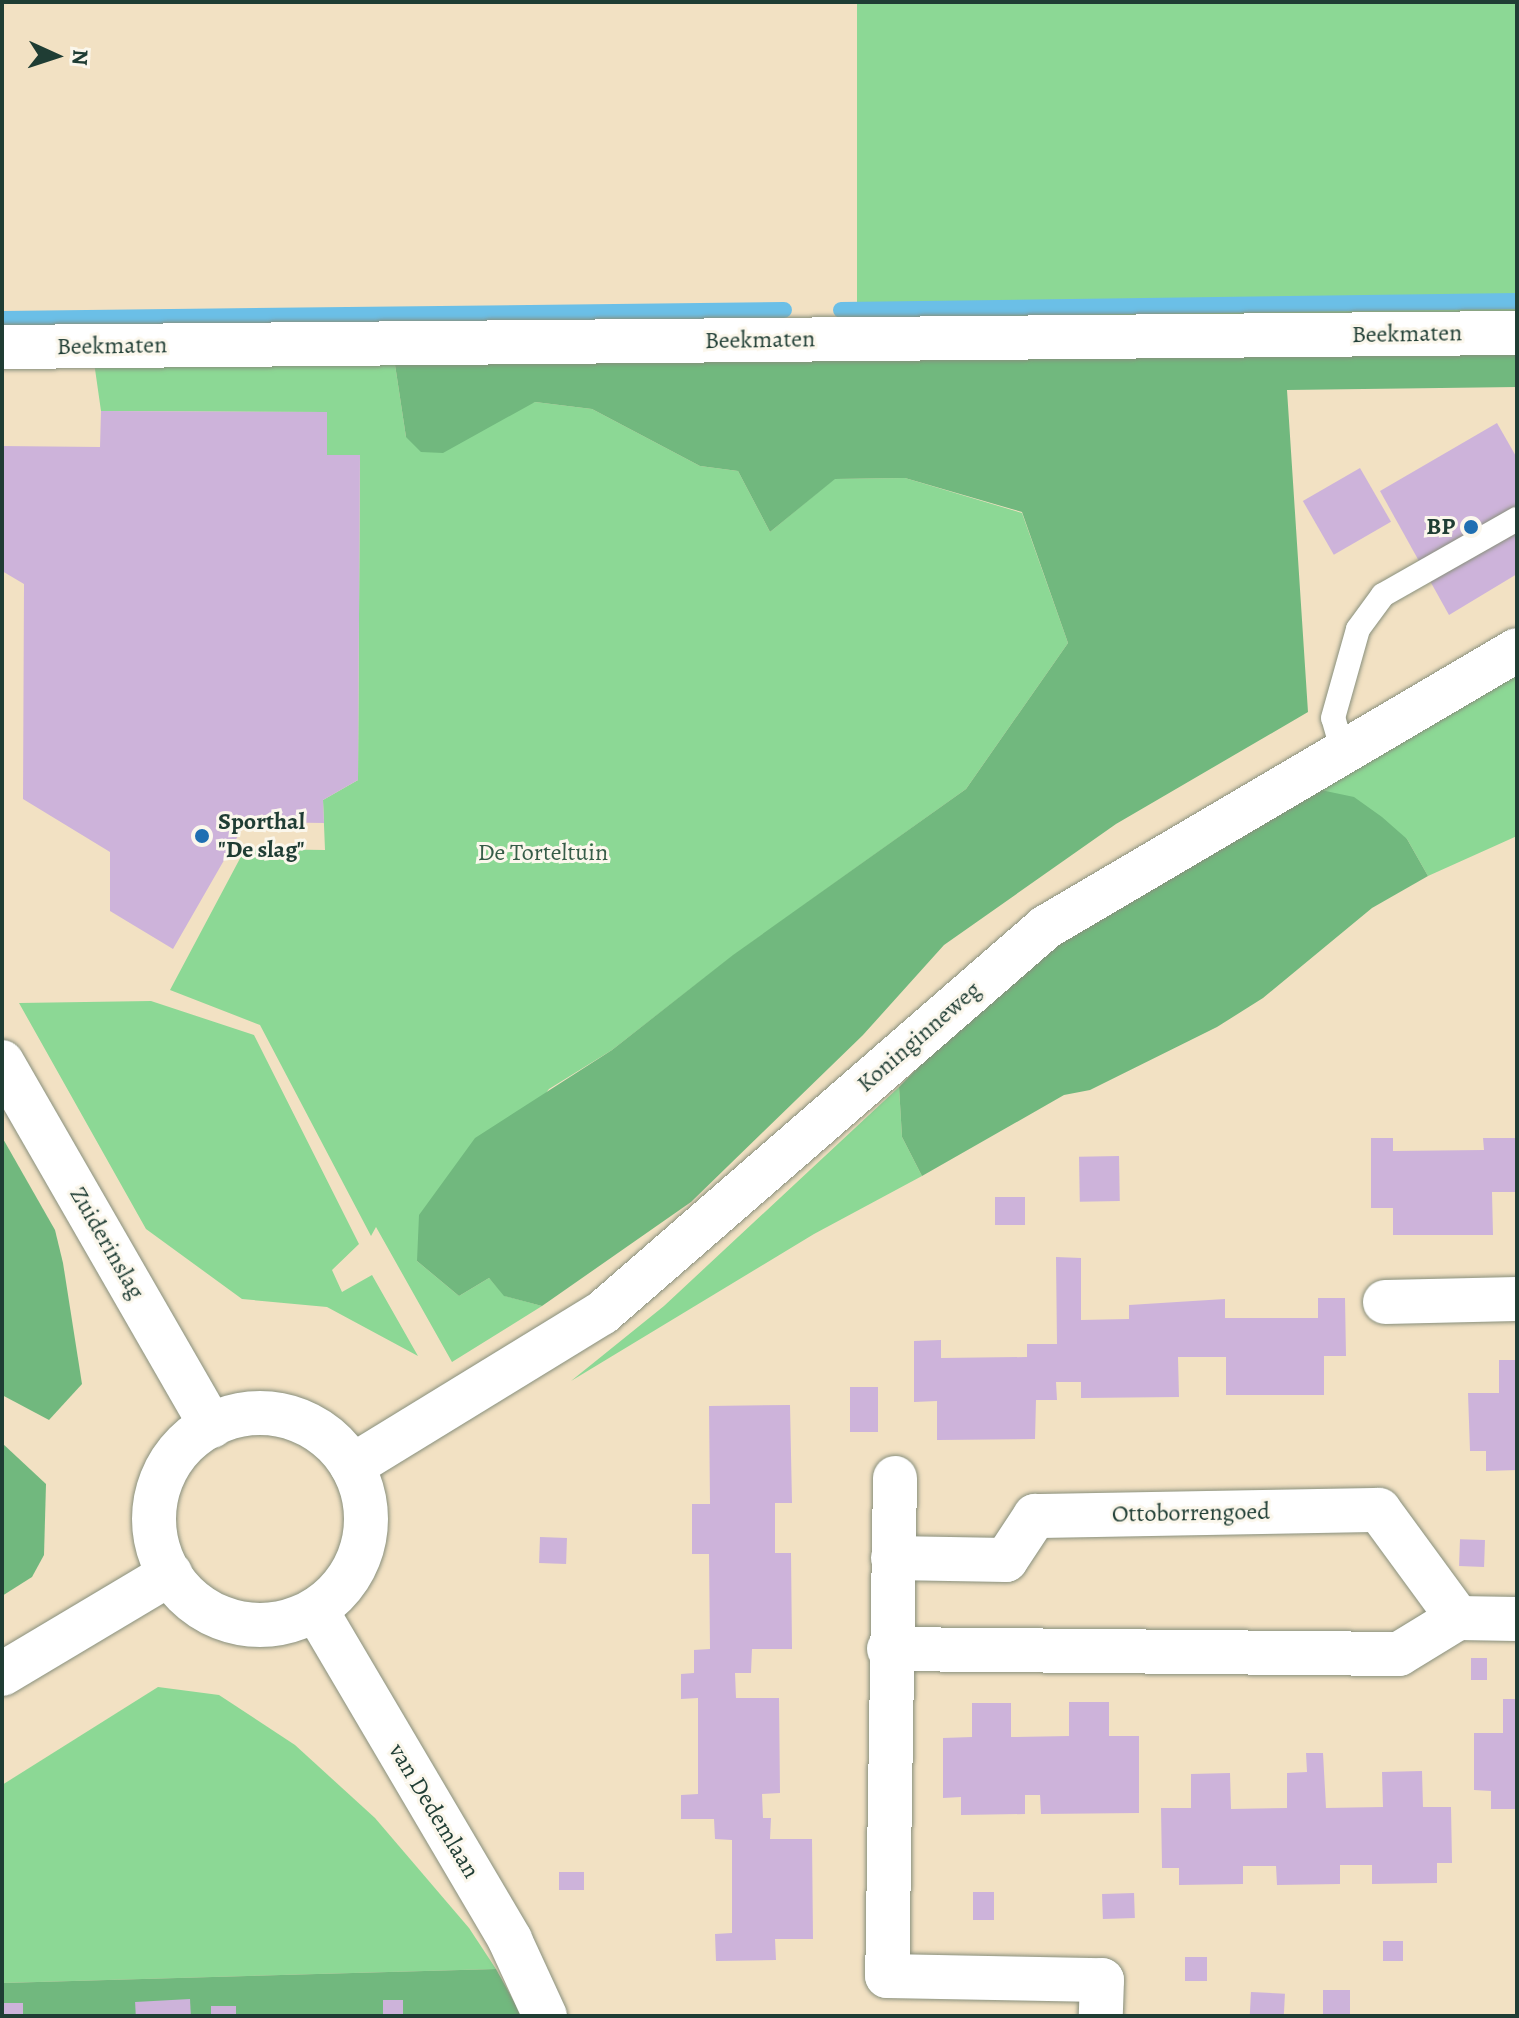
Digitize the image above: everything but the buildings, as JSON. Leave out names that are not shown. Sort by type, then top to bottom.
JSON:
[{"type":"street","name":"Beekmaten","points":[[2,347],[1517,333]]},
{"type":"street","name":"Koninginneweg","points":[[352,1466],[602,1313],[1046,927],[1517,650]]},
{"type":"street","name":"Zuiderinslag","points":[[2,1062],[211,1426]]},
{"type":"street","points":[[1385,1302],[1517,1299]]},
{"type":"street","points":[[249,1415],[289,1417],[325,1436],[352,1466],[365,1504],[363,1545],[346,1582],[316,1610],[264,1626],[235,1622],[210,1613],[170,1574],[154,1528],[159,1491],[174,1458],[211,1426],[249,1415]]},
{"type":"street","points":[[895,1478],[889,1649],[887,1976],[1102,1980],[1101,2016]]},
{"type":"street","name":"Ottoborrengoed","points":[[893,1558],[1006,1560],[1035,1516],[1379,1510],[1458,1618]]},
{"type":"street","points":[[2,1674],[170,1574]]},
{"type":"street","name":"van Dedemlaan","points":[[316,1610],[510,1940],[545,2016]]},
{"type":"street","points":[[889,1649],[1399,1654],[1458,1618],[1517,1619]]},
{"type":"lane","points":[[1343,752],[1333,718],[1358,629],[1366,617],[1383,595],[1517,519]]},
{"type":"green space","points":[[857,2],[1517,2],[1517,319],[857,319]]},
{"type":"green space","points":[[1517,345],[1517,387],[1287,390],[1308,712],[1116,824],[944,945],[863,1035],[691,1202],[542,1306],[504,1296],[489,1278],[459,1296],[417,1261],[419,1215],[475,1138],[612,1050],[733,955],[966,789],[1068,643],[1022,512],[905,478],[835,479],[770,532],[738,471],[700,466],[592,409],[535,402],[443,453],[421,452],[406,437],[394,358]]},
{"type":"green space","name":"De Torteltuin","points":[[394,358],[406,437],[535,402],[592,409],[700,466],[738,471],[770,532],[834,479],[905,478],[1022,513],[1068,643],[966,789],[734,955],[612,1050],[549,1089],[417,1261],[459,1296],[489,1278],[505,1296],[542,1306],[452,1362],[376,1227],[371,1236],[260,1025],[170,990],[245,849],[325,850],[323,800],[358,780],[360,455],[327,455],[327,412],[101,411],[94,362]]},
{"type":"green space","points":[[1517,670],[1517,836],[1428,876],[1407,839],[1316,789]]},
{"type":"green space","points":[[1316,789],[1354,797],[1382,817],[1407,839],[1428,876],[1372,908],[1263,998],[1217,1027],[1090,1090],[1064,1095],[922,1176],[902,1137],[899,1087],[970,1015],[1077,929]]},
{"type":"green space","points":[[151,1001],[254,1035],[359,1244],[332,1270],[342,1292],[372,1275],[418,1356],[327,1307],[242,1299],[146,1229],[19,1003]]},
{"type":"green space","points":[[899,1087],[902,1137],[922,1176],[814,1234],[571,1381],[664,1306]]},
{"type":"green space","points":[[2,1137],[55,1230],[63,1263],[82,1384],[49,1420],[2,1395]]},
{"type":"green space","points":[[2,1443],[46,1484],[44,1555],[32,1577],[2,1596]]},
{"type":"green space","points":[[158,1687],[219,1695],[295,1745],[375,1818],[469,1928],[496,1969],[2,1983],[2,1785]]},
{"type":"green space","points":[[496,1969],[522,2016],[2,2016],[2,1983]]},
{"type":"waterway","points":[[841,310],[1517,301]]},
{"type":"waterway","points":[[2,319],[784,310]]},
{"type":"place","name":"BP","points":[[1471,527]]},
{"type":"place","name":"Sporthal \"De slag\"","points":[[202,836]]}]
